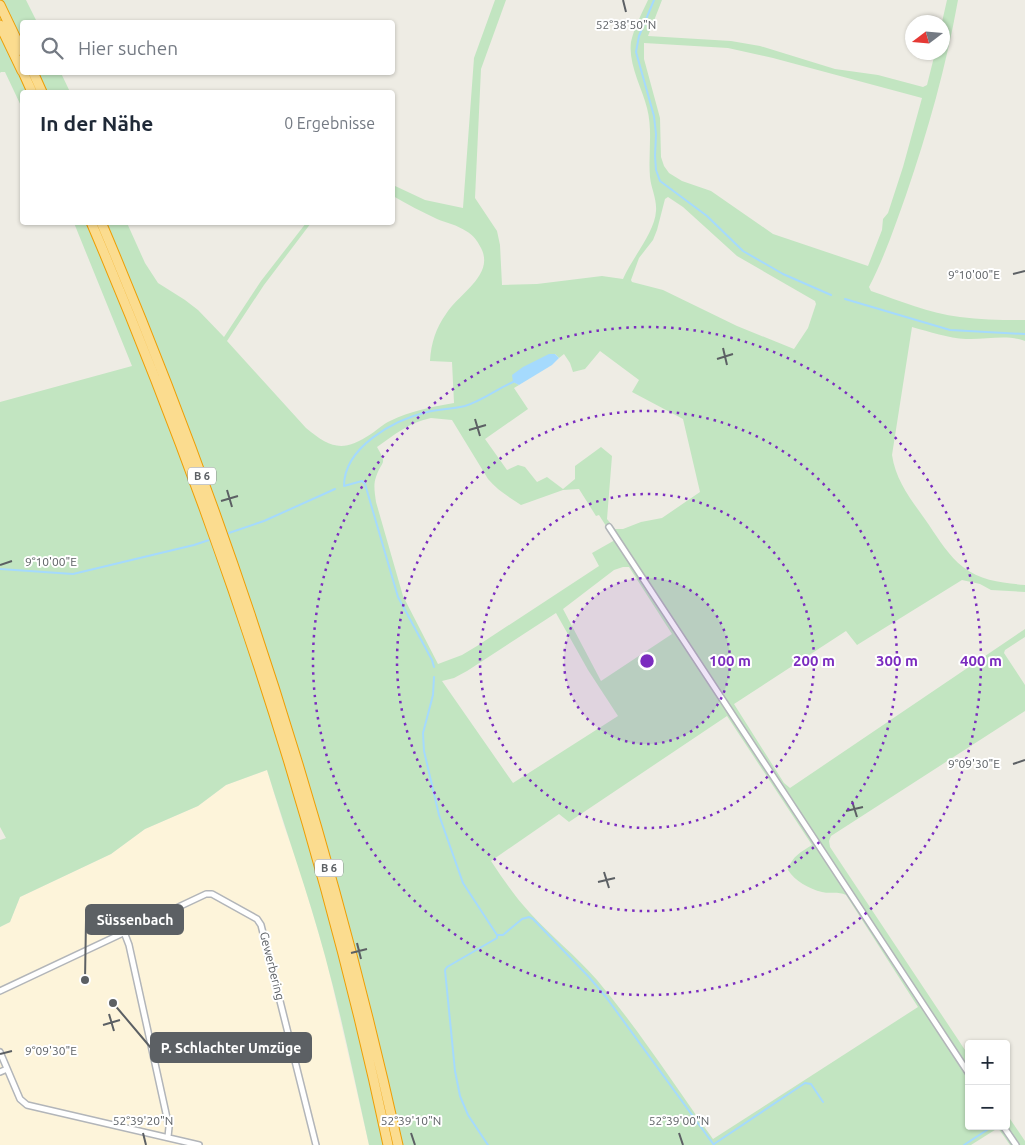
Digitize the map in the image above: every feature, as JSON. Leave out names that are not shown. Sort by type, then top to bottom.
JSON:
[{"type":"highway","points":[[0,5],[20,47]]},
{"type":"highway","points":[[0,25],[20,66]]},
{"type":"highway","points":[[24,75],[31,90]]},
{"type":"highway","points":[[34,75],[41,90]]},
{"type":"highway","name":"B 6","points":[[92,225],[153,360],[205,483],[312,839],[351,985],[388,1145]]},
{"type":"highway","name":"B 6","points":[[101,225],[153,360]]},
{"type":"highway","name":"B 6","points":[[240,596],[276,690],[320,837],[360,984],[398,1145]]},
{"type":"street","points":[[609,527],[965,1068]]},
{"type":"street","name":"Gewerbering","points":[[0,991],[206,894],[212,894],[257,919],[261,925],[316,1145]]},
{"type":"street","points":[[124,932],[129,945],[169,1127],[168,1137]]},
{"type":"street","points":[[0,1052],[20,1099],[27,1105],[199,1145]]},
{"type":"street","points":[[0,1072],[7,1069]]},
{"type":"street","points":[[1006,1130],[1016,1145]]},
{"type":"shaded area","points":[[267,770],[326,958],[369,1145],[0,1145],[0,927],[10,922],[20,897],[111,854],[145,829],[198,806],[226,785]]},
{"type":"green space","points":[[0,0],[26,0],[36,20],[20,20],[20,75],[62,75],[69,90],[20,90],[20,104],[5,72],[0,73]]},
{"type":"green space","points":[[495,0],[506,0],[481,69],[475,198],[497,231],[500,245],[502,285],[537,284],[602,276],[623,279],[652,228],[655,219],[656,202],[650,177],[649,117],[633,67],[631,50],[634,31],[648,0],[662,0],[648,36],[731,41],[760,46],[835,69],[878,75],[923,87],[927,85],[933,60],[945,60],[936,99],[906,195],[880,265],[869,287],[871,291],[893,299],[948,315],[968,318],[1025,320],[1025,341],[1011,338],[959,338],[912,327],[892,455],[897,475],[906,492],[953,558],[970,572],[985,578],[1025,585],[1025,592],[991,590],[980,584],[962,580],[857,645],[846,631],[734,704],[784,783],[790,788],[1025,629],[1025,637],[1005,650],[1004,653],[1025,685],[1025,711],[831,836],[829,841],[830,847],[965,1050],[965,1130],[995,1130],[971,1145],[369,1145],[343,1026],[325,956],[267,770],[226,785],[198,806],[145,829],[111,854],[20,897],[10,922],[0,927],[0,840],[6,838],[0,827],[0,402],[132,366],[75,225],[128,225],[145,263],[158,283],[198,310],[224,337],[261,281],[304,225],[309,225],[264,285],[227,341],[306,428],[330,444],[344,446],[361,440],[385,424],[405,415],[454,403],[452,362],[430,361],[432,348],[442,319],[480,275],[484,258],[481,248],[471,234],[459,227],[426,214],[395,197],[395,186],[425,200],[463,208],[474,58]],"holes":[[[644,43],[728,48],[773,58],[922,98],[903,167],[888,213],[883,219],[882,230],[868,266],[773,234],[711,191],[682,181],[669,173],[664,166],[661,157],[660,118],[644,59]],[[668,197],[683,207],[737,256],[815,301],[816,304],[808,328],[794,349],[737,326],[663,290],[632,282],[631,280],[639,258],[653,240],[665,199]],[[600,351],[639,380],[632,392],[683,419],[700,492],[662,518],[641,522],[623,529],[615,529],[607,519],[612,456],[601,447],[575,466],[575,479],[563,489],[547,477],[537,482],[525,467],[518,465],[507,470],[485,439],[528,409],[514,388],[519,385],[514,382],[555,354],[559,358],[564,354],[573,372],[585,369]],[[431,418],[452,420],[488,479],[499,490],[521,505],[563,490],[579,489],[596,516],[599,515],[615,540],[592,553],[599,566],[477,646],[462,655],[438,664],[403,596],[376,502],[374,486],[378,471],[383,462],[377,447],[402,430]],[[629,567],[672,634],[601,681],[563,609],[614,570]],[[556,613],[588,670],[618,716],[513,783],[442,681],[454,678],[467,671]],[[727,716],[812,845],[794,858],[788,870],[798,881],[812,889],[846,895],[918,1007],[713,1139],[642,1038],[597,980],[525,907],[509,888],[491,861],[559,814],[569,822]]]},
{"type":"green space","points":[[947,0],[958,0],[950,38],[950,15],[944,15]]},
{"type":"green space","points":[[1010,1119],[1025,1141],[1025,1145],[1010,1145],[999,1130],[1010,1130]]},
{"type":"water","points":[[549,354],[555,354],[559,358],[552,365],[519,385],[513,382],[512,375],[523,367]]},
{"type":"waterway","points":[[654,0],[639,36],[636,52],[654,116],[656,170],[660,181],[707,216],[743,251],[783,274],[831,295]]},
{"type":"waterway","points":[[845,299],[950,330],[1025,334]]},
{"type":"waterway","points":[[434,667],[398,597],[365,484],[362,481],[344,486],[346,472],[352,459],[373,437],[400,421],[427,412],[471,404],[513,382]]},
{"type":"waterway","points":[[226,534],[264,521],[335,489]]},
{"type":"waterway","points":[[0,569],[73,574],[212,539]]},
{"type":"waterway","points":[[434,677],[433,695],[423,733],[424,751],[439,815],[463,883],[497,935],[503,935],[522,919],[529,917],[589,977],[606,997],[714,1145]]},
{"type":"waterway","points":[[488,1145],[468,1115],[460,1096],[455,1071],[445,970],[447,967],[497,938],[497,935]]},
{"type":"waterway","points":[[714,1144],[805,1083],[811,1084],[823,1102]]},
{"type":"waterway","points":[[964,1145],[987,1130]]},
{"type":"place","name":"Süssenbach","points":[[85,980]]},
{"type":"place","name":"P. Schlachter Umzüge","points":[[113,1003]]}]
